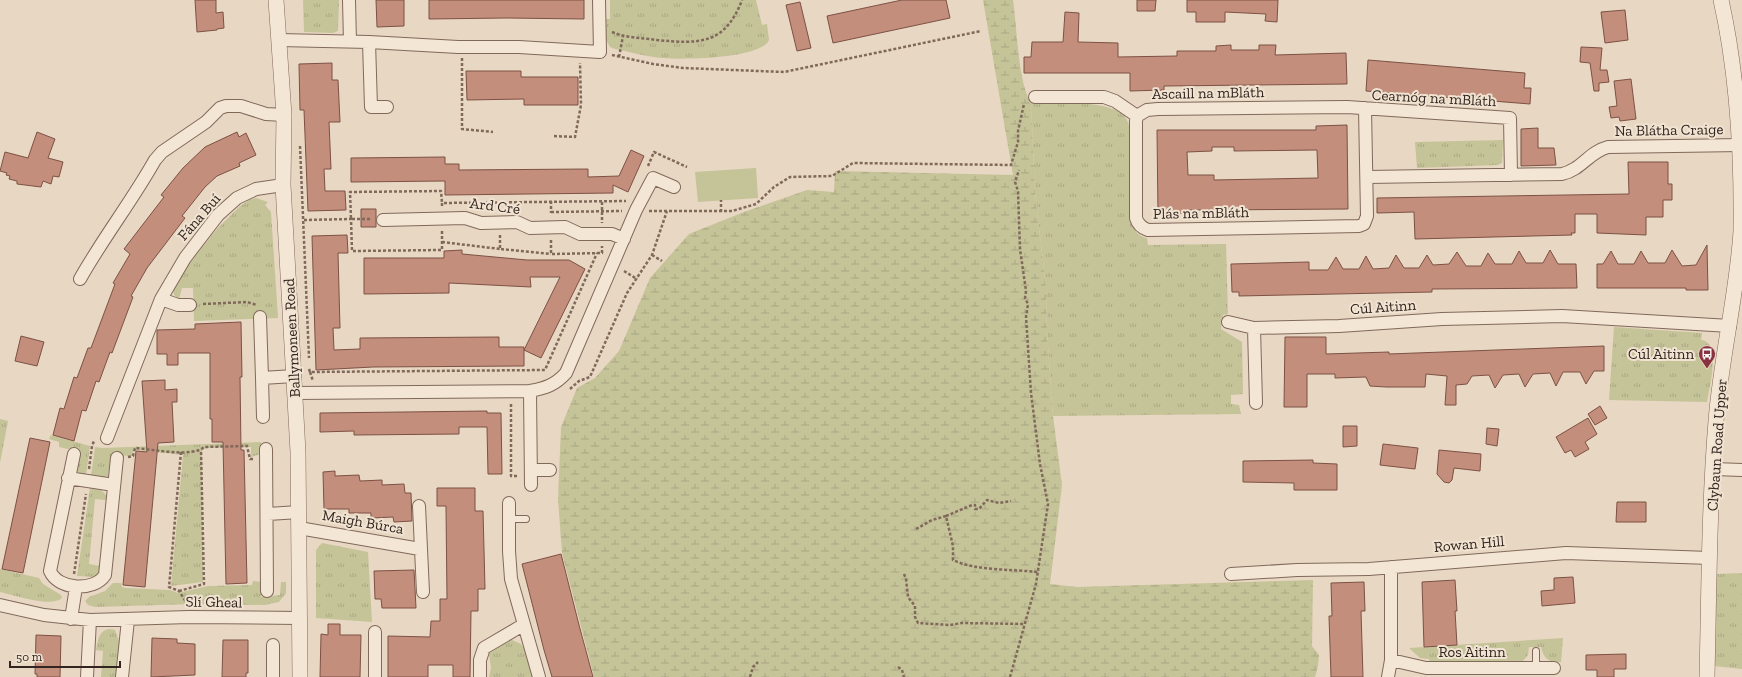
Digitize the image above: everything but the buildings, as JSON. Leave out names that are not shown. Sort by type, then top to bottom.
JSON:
[{"type":"street","name":"Ballymoneen Road","points":[[276,0],[284,115],[284,185],[295,392],[299,512],[300,677]]},
{"type":"street","points":[[349,0],[350,42]]},
{"type":"street","points":[[279,40],[369,42],[462,47],[519,47],[600,52],[599,0]]},
{"type":"street","name":"Clybaun Road Upper","points":[[1707,677],[1710,558],[1718,405],[1730,326],[1737,304],[1741,232],[1740,99],[1721,0]]},
{"type":"street","points":[[369,42],[371,107],[387,107]]},
{"type":"street","name":"Ascaill na mBláth","points":[[1035,97],[1104,97],[1115,100],[1137,116],[1147,110],[1158,109],[1365,108]]},
{"type":"street","points":[[80,280],[94,254],[123,212],[155,160],[162,152],[206,122],[220,108],[226,106],[241,106],[266,114],[284,115]]},
{"type":"street","name":"Cearnóg na mBláth","points":[[1350,226],[1359,226],[1366,221],[1367,177],[1365,108],[1510,118],[1511,176]]},
{"type":"street","name":"Plás na mBláth","points":[[1137,116],[1136,218],[1138,223],[1144,229],[1350,226]]},
{"type":"street","name":"Na Blátha Craige","points":[[1511,176],[1570,173],[1599,149],[1608,147],[1741,145]]},
{"type":"street","points":[[1367,177],[1511,176]]},
{"type":"street","points":[[295,392],[530,391],[549,387],[558,382],[566,373],[614,265],[636,210],[653,178],[674,187]]},
{"type":"street","name":"Fána Buí","points":[[107,438],[161,298],[185,258],[223,211],[237,198],[256,189],[284,185]]},
{"type":"street","name":"Ard Cré","points":[[382,220],[465,218],[482,223],[517,222],[530,228],[566,227],[580,234],[612,234],[624,240]]},
{"type":"street","points":[[161,298],[178,305],[190,305]]},
{"type":"street","name":"Cúl Aitinn","points":[[1228,322],[1254,328],[1339,326],[1442,319],[1562,316],[1730,326]]},
{"type":"street","points":[[260,317],[263,417]]},
{"type":"street","points":[[1254,328],[1256,403]]},
{"type":"street","points":[[262,378],[294,376]]},
{"type":"street","points":[[530,391],[531,477],[550,470]]},
{"type":"street","points":[[74,454],[50,571],[54,577],[74,587],[95,584],[105,575],[117,458]]},
{"type":"street","points":[[267,454],[267,591]]},
{"type":"street","points":[[1714,469],[1742,470]]},
{"type":"street","points":[[68,478],[114,485]]},
{"type":"street","points":[[509,503],[508,519],[510,571],[523,625],[539,677]]},
{"type":"street","name":"Maigh Búrca","points":[[419,506],[423,592]]},
{"type":"street","points":[[268,514],[299,512]]},
{"type":"street","name":"Maigh Búrca","points":[[299,528],[420,549]]},
{"type":"street","name":"Rowan Hill","points":[[1231,574],[1391,567],[1566,553],[1710,558]]},
{"type":"street","points":[[1388,677],[1391,660],[1391,567]]},
{"type":"street","points":[[71,619],[74,587]]},
{"type":"street","name":"Slí Gheal","points":[[0,605],[71,619],[90,620],[189,617],[300,618]]},
{"type":"street","points":[[87,677],[90,620]]},
{"type":"street","points":[[122,677],[128,620]]},
{"type":"street","points":[[480,677],[480,660],[484,648],[523,625]]},
{"type":"street","points":[[375,632],[375,677]]},
{"type":"street","points":[[273,645],[273,677]]},
{"type":"street","name":"Ros Aitinn","points":[[1391,660],[1426,668],[1554,668]]},
{"type":"lane","points":[[508,519],[526,519]]},
{"type":"lane","points":[[1536,651],[1536,668]]},
{"type":"path","points":[[599,32],[611,32],[623,36],[670,41],[703,41],[717,36],[729,25],[742,0]]},
{"type":"path","points":[[600,52],[653,64],[683,68],[784,72],[981,31]]},
{"type":"path","points":[[619,57],[623,36]]},
{"type":"path","points":[[462,47],[462,129],[493,132]]},
{"type":"path","points":[[554,136],[575,137],[581,105],[579,51]]},
{"type":"path","points":[[551,212],[636,210],[732,211],[756,204],[774,187],[790,177],[832,176],[854,163],[1010,165],[1018,142],[1018,131],[1026,100],[1035,97]]},
{"type":"path","points":[[299,139],[310,372],[317,392]]},
{"type":"path","points":[[1010,677],[1025,624],[1037,572],[1048,504],[1040,464],[1031,392],[1026,317],[1028,304],[1025,298],[1026,291],[1020,249],[1018,191],[1015,182],[1019,170]]},
{"type":"path","points":[[382,220],[351,219],[350,192],[441,191],[442,203]]},
{"type":"path","points":[[721,212],[722,200]]},
{"type":"path","points":[[500,249],[501,203]]},
{"type":"path","points":[[567,392],[579,381],[590,377],[624,298],[652,255],[667,211]]},
{"type":"path","points":[[442,242],[551,254]]},
{"type":"path","points":[[310,372],[545,370],[597,253]]},
{"type":"path","points":[[652,255],[662,261]]},
{"type":"path","points":[[614,265],[637,280]]},
{"type":"path","points":[[190,305],[253,303],[257,305],[260,317]]},
{"type":"path","points":[[511,402],[511,476],[531,477]]},
{"type":"path","points":[[74,587],[94,441],[107,438]]},
{"type":"path","points":[[117,458],[133,456],[135,448],[181,452],[201,450],[204,447],[247,446],[250,459],[267,454]]},
{"type":"path","points":[[179,591],[204,584],[201,450]]},
{"type":"path","points":[[181,452],[169,587],[179,591],[188,604],[189,617]]},
{"type":"path","points":[[916,529],[932,520],[972,505],[975,505],[975,509],[979,508],[987,500],[999,503],[1011,501]]},
{"type":"path","points":[[946,516],[953,546],[953,560],[966,564],[1010,571],[1037,572]]},
{"type":"path","points":[[904,574],[908,597],[914,606],[915,617],[918,622],[943,625],[962,622],[1025,624]]},
{"type":"path","points":[[750,677],[753,667],[758,662]]},
{"type":"path","points":[[898,668],[902,670],[904,677]]},
{"type":"green space","points":[[303,0],[339,0],[338,31],[333,33],[304,32]]},
{"type":"green space","points":[[610,0],[756,0],[762,25],[767,24],[769,40],[763,46],[752,51],[737,55],[703,58],[673,59],[645,56],[615,49],[610,47],[605,38],[605,19],[610,19]]},
{"type":"green space","points":[[983,0],[1013,0],[1023,82],[1031,103],[1035,193],[1046,287],[1047,332],[1053,416],[1062,485],[1050,584],[1077,587],[1313,580],[1312,646],[1319,655],[1315,677],[594,677],[562,553],[558,499],[561,427],[577,388],[595,378],[619,351],[650,278],[689,234],[744,212],[807,190],[834,192],[835,171],[1013,175]]},
{"type":"green space","points":[[1031,103],[1090,104],[1112,109],[1121,113],[1128,123],[1131,139],[1132,159],[1130,201],[1132,219],[1137,232],[1147,238],[1148,245],[1226,244],[1228,314],[1223,315],[1221,329],[1242,342],[1243,394],[1231,395],[1231,404],[1239,405],[1241,414],[1053,416],[1047,332],[1046,287],[1035,193]]},
{"type":"green space","points":[[1503,140],[1502,163],[1498,165],[1417,168],[1415,142]]},
{"type":"green space","points":[[756,168],[758,198],[698,202],[695,172]]},
{"type":"green space","points":[[256,198],[268,202],[265,205],[271,212],[278,318],[194,321],[193,288],[182,288],[179,299],[174,295],[173,289],[181,274],[217,229],[239,207],[249,200]]},
{"type":"green space","points":[[1614,327],[1702,333],[1701,340],[1707,342],[1711,348],[1713,357],[1712,377],[1707,402],[1609,400]]},
{"type":"green space","points":[[0,419],[8,421],[0,463]]},
{"type":"green space","points":[[51,435],[90,446],[86,475],[78,473],[77,470],[81,452],[59,447],[59,442],[49,439]]},
{"type":"green space","points":[[261,442],[261,454],[251,457],[251,447],[205,448],[202,451],[203,582],[171,586],[183,455],[136,450],[133,451],[132,456],[111,455],[108,476],[105,478],[91,476],[95,447],[102,448]]},
{"type":"green space","points":[[90,488],[101,490],[106,495],[106,500],[95,499],[89,564],[100,566],[99,573],[95,577],[77,576]]},
{"type":"green space","points":[[322,543],[368,552],[372,622],[316,618],[316,550]]},
{"type":"green space","points":[[0,569],[39,578],[43,584],[61,595],[62,598],[57,601],[50,602],[23,598],[0,592]]},
{"type":"green space","points":[[1742,573],[1742,669],[1714,666],[1716,574]]},
{"type":"green space","points":[[253,581],[262,582],[261,597],[280,595],[281,582],[286,582],[286,593],[279,602],[264,605],[194,604],[95,607],[88,605],[85,601],[89,597],[105,591],[113,583],[121,583],[122,587],[126,588],[170,590],[178,593],[208,586],[252,585]]},
{"type":"green space","points":[[105,630],[115,630],[119,641],[116,677],[101,677],[103,651],[96,650],[101,634]]},
{"type":"green space","points":[[1563,638],[1561,662],[1547,659],[1541,647],[1529,647],[1528,655],[1522,662],[1430,663],[1429,659],[1420,658],[1409,648]]},
{"type":"green space","points":[[510,639],[521,644],[524,648],[533,677],[489,677],[491,668],[489,654]]},
{"type":"place","name":"Cúl Aitinn","points":[[1707,369]]}]
